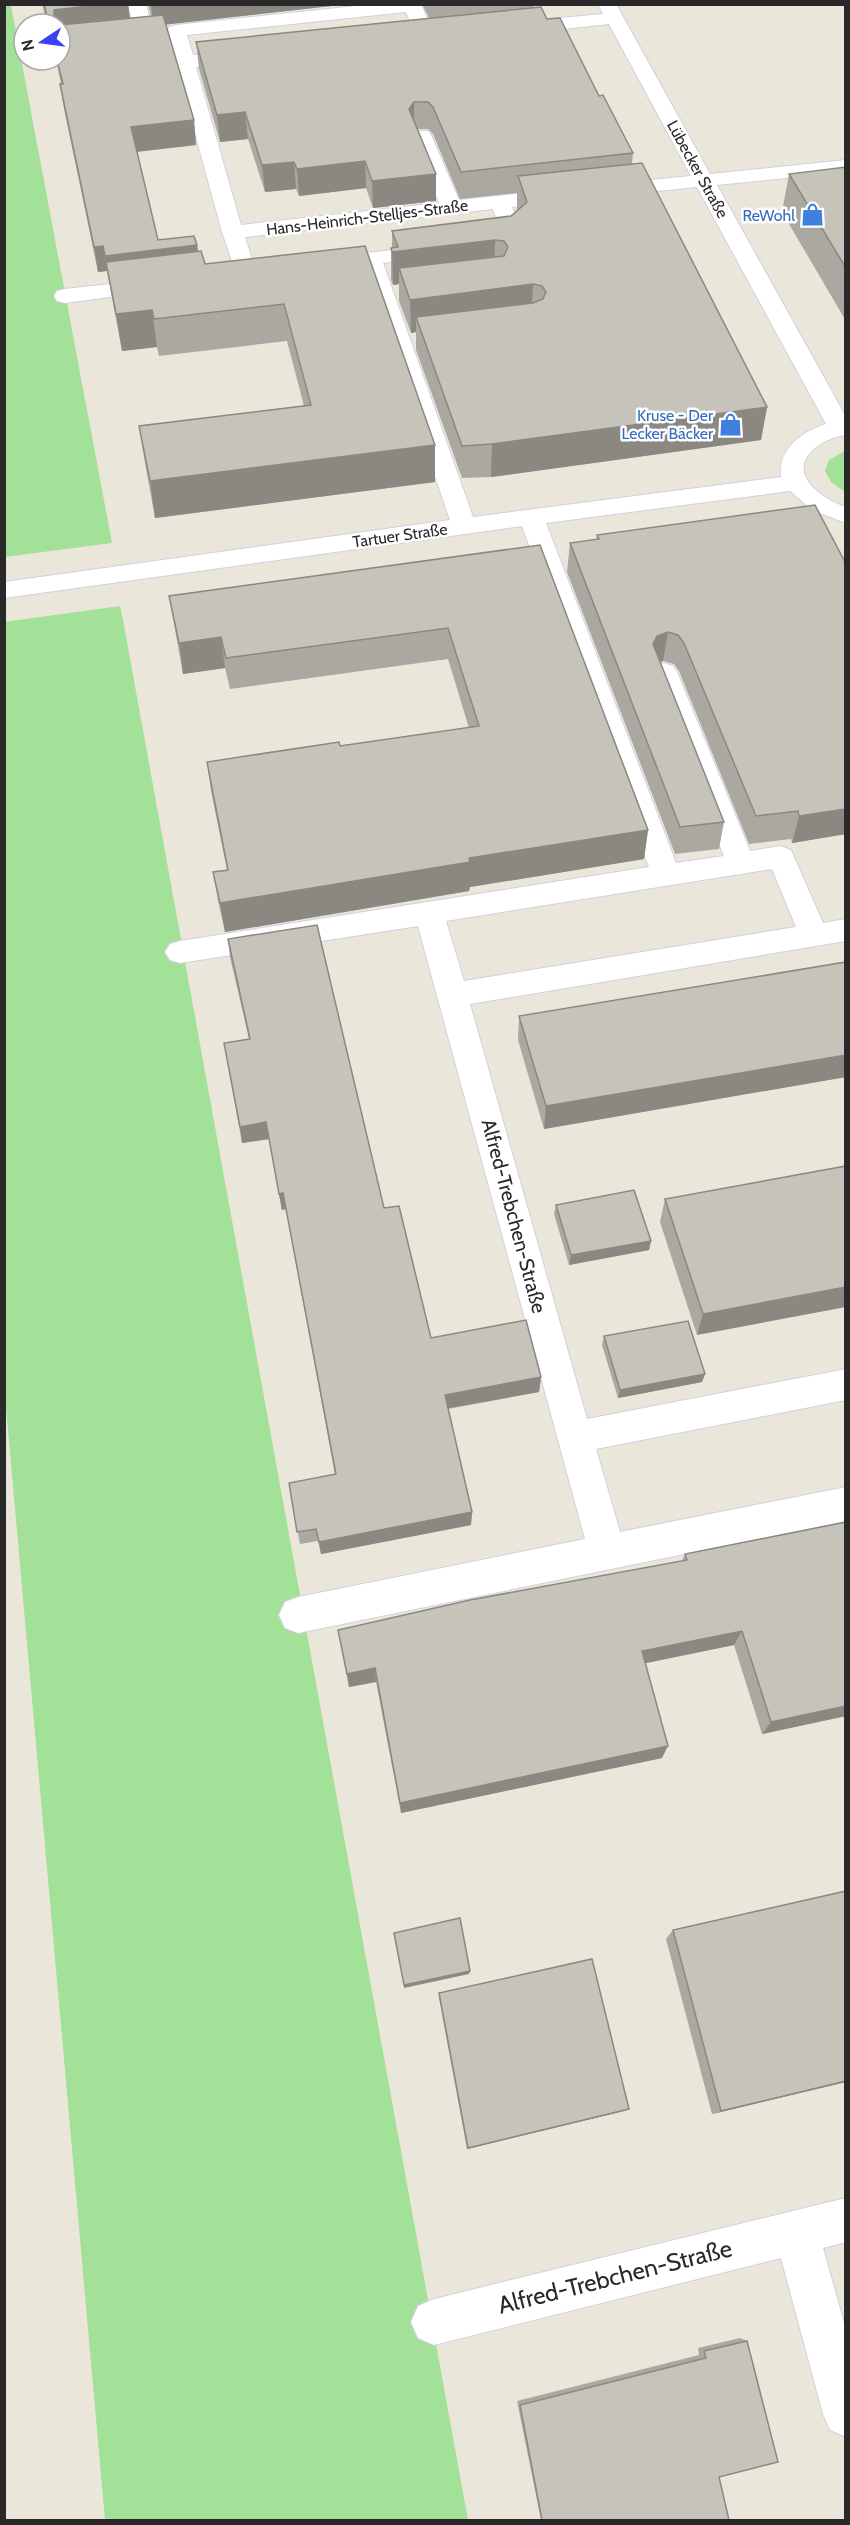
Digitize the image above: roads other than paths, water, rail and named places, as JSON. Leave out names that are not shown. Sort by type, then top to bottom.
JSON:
[{"type":"street","points":[[137,4],[144,34]]},
{"type":"street","points":[[123,36],[413,5],[426,38]]},
{"type":"street","points":[[496,30],[610,11]]},
{"type":"street","name":"Lübecker Straße","points":[[610,11],[843,428]]},
{"type":"street","points":[[176,30],[233,232],[235,275],[501,243],[512,234],[500,201]]},
{"type":"street","points":[[403,40],[450,35]]},
{"type":"street","points":[[185,62],[265,54]]},
{"type":"street","points":[[422,135],[451,207]]},
{"type":"street","name":"Hans-Heinrich-Stelljes-Straße","points":[[233,232],[500,201],[846,166]]},
{"type":"street","points":[[371,259],[384,294],[411,341],[464,526]]},
{"type":"street","points":[[65,296],[179,282]]},
{"type":"street","points":[[384,294],[406,292]]},
{"type":"street","points":[[843,428],[815,436],[798,450],[791,468],[795,483],[812,502],[846,515]]},
{"type":"street","name":"Tartuer Straße","points":[[4,590],[795,483]]},
{"type":"street","points":[[531,517],[666,875]]},
{"type":"street","points":[[664,672],[741,863]]},
{"type":"street","points":[[180,952],[781,857],[814,935]]},
{"type":"street","name":"Alfred-Trebchen-Straße","points":[[429,913],[607,1552]]},
{"type":"street","points":[[453,995],[846,930]]},
{"type":"street","points":[[575,1437],[846,1384]]},
{"type":"street","points":[[298,1615],[846,1504]]},
{"type":"street","name":"Alfred-Trebchen-Straße","points":[[434,2322],[846,2220]]},
{"type":"street","points":[[796,2232],[846,2414]]},
{"type":"place","name":"ReWohl","points":[[813,215]]},
{"type":"place","name":"Kruse - Der Lecker Bäcker","points":[[731,424]]}]
